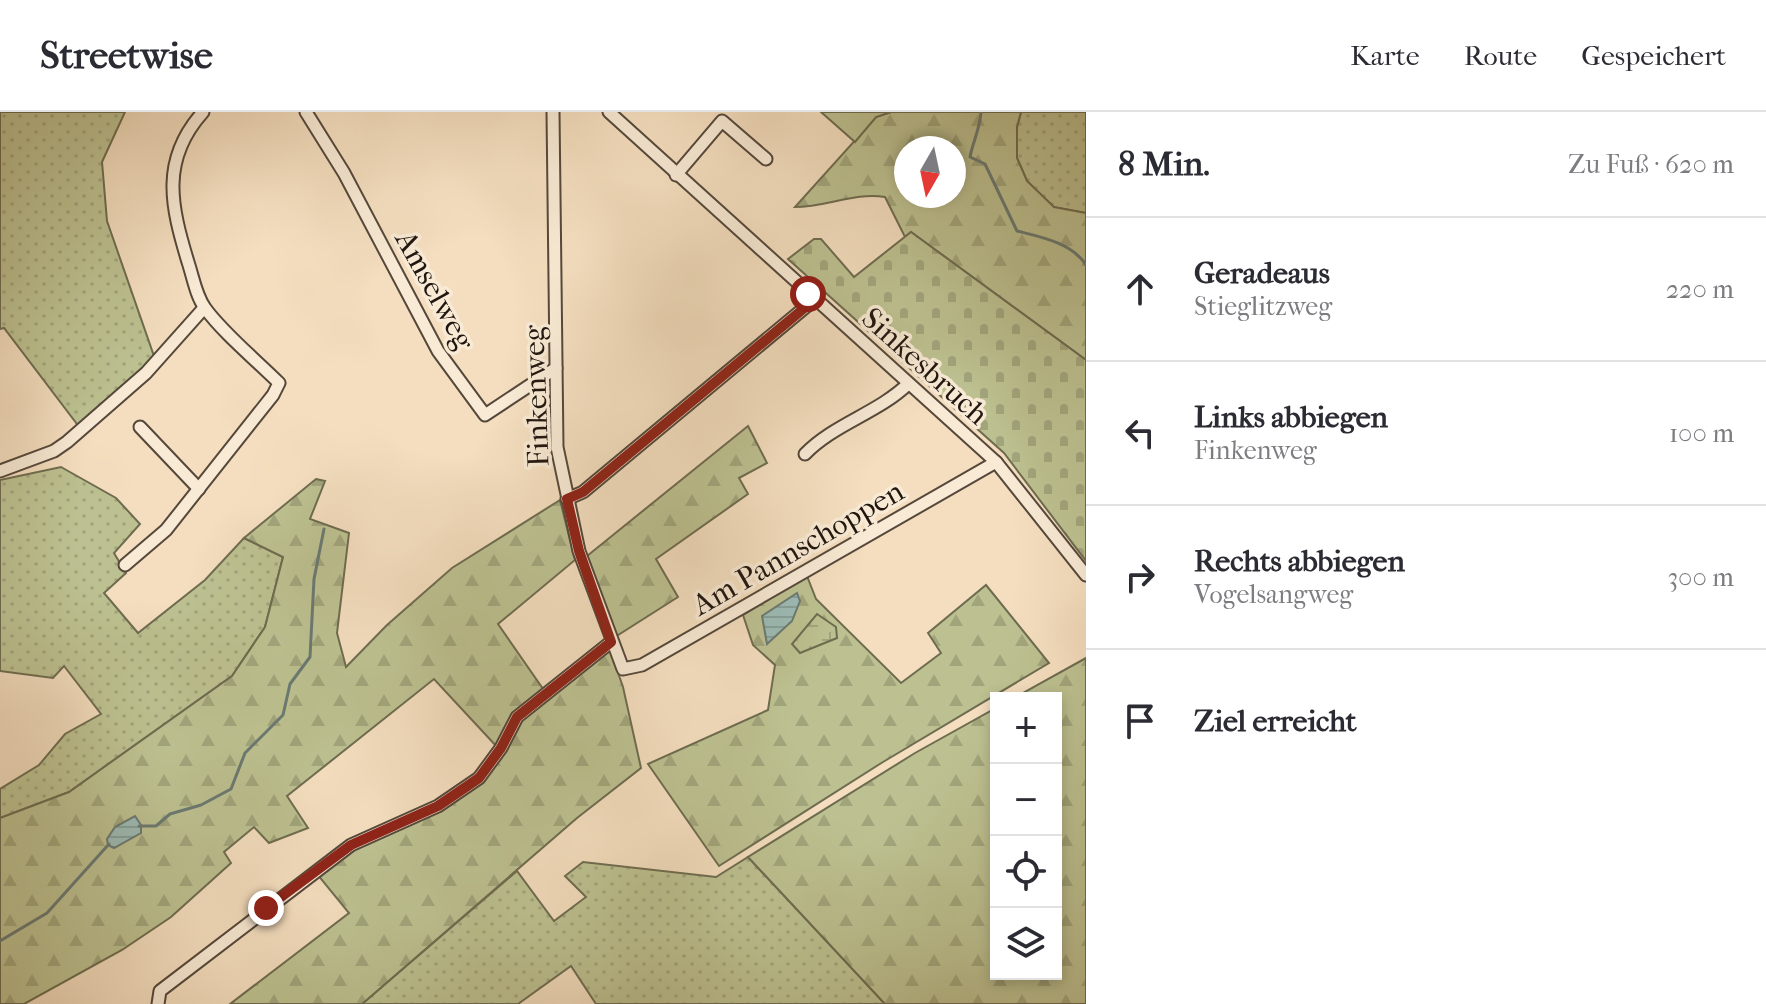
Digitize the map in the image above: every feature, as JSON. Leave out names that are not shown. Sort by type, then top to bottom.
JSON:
[{"type":"street","points":[[125,565],[166,530],[273,395],[279,383],[204,308],[174,216],[172,181],[179,150],[193,123],[203,112]]},
{"type":"street","name":"Amselweg","points":[[306,112],[344,173],[438,351],[485,415],[556,368]]},
{"type":"street","name":"Finkenweg","points":[[553,112],[557,447],[579,551],[623,669]]},
{"type":"street","name":"Sinkesbruch","points":[[609,112],[996,462],[1086,575]]},
{"type":"street","points":[[676,175],[722,121],[766,159]]},
{"type":"street","points":[[567,499],[583,492],[814,300]]},
{"type":"street","points":[[0,471],[54,451],[81,431],[146,373],[204,308]]},
{"type":"street","points":[[805,454],[816,443],[893,399],[908,384]]},
{"type":"street","points":[[140,427],[199,489]]},
{"type":"street","name":"Am Pannschoppen","points":[[623,669],[642,665],[996,462]]},
{"type":"street","points":[[158,1004],[160,991],[351,845],[438,806],[479,778],[501,748],[517,717],[611,642]]},
{"type":"green space","points":[[0,112],[125,112],[102,162],[107,221],[155,359],[80,428],[4,328],[0,329]]},
{"type":"green space","points":[[821,112],[891,112],[876,117],[855,142]]},
{"type":"green space","points":[[891,112],[1021,112],[1017,127],[1017,158],[1027,181],[1054,207],[1086,213],[1086,360],[911,232],[905,237],[885,197],[863,196],[795,207],[876,117]]},
{"type":"green space","points":[[1021,112],[1086,112],[1086,213],[1053,207],[1027,181],[1017,158],[1017,127]]},
{"type":"green space","points":[[911,232],[1086,360],[1086,561],[1004,453],[788,259],[814,239],[821,239],[854,277]]},
{"type":"green space","points":[[748,426],[767,463],[739,478],[748,494],[656,559],[678,597],[615,637],[587,556]]},
{"type":"green space","points":[[61,467],[116,498],[140,524],[114,553],[126,573],[104,593],[138,633],[205,580],[244,538],[283,557],[265,627],[232,676],[69,792],[0,818],[0,789],[39,765],[65,734],[101,714],[64,666],[53,678],[0,671],[0,480]]},
{"type":"green space","points":[[316,479],[325,481],[310,519],[349,533],[337,633],[346,667],[387,625],[452,568],[560,500],[575,560],[498,624],[548,696],[609,647],[623,687],[641,768],[577,818],[362,1004],[230,1004],[349,913],[317,874],[352,847],[482,781],[498,748],[434,679],[287,796],[308,828],[269,843],[254,827],[224,852],[231,863],[171,917],[122,950],[24,1004],[0,1004],[0,818],[69,792],[232,676],[265,627],[283,557],[244,538]]},
{"type":"green space","points":[[807,576],[816,599],[901,683],[941,653],[928,633],[986,585],[1049,663],[1000,692],[990,692],[990,698],[719,866],[648,764],[768,710],[775,665],[753,645],[743,615]]},
{"type":"green space","points":[[817,614],[836,627],[837,638],[800,653],[792,644]]},
{"type":"green space","points":[[1086,658],[1086,1004],[885,1004],[748,857],[915,753],[990,711],[990,980],[1062,980],[1062,692],[1025,692]]},
{"type":"green space","points":[[748,857],[885,1004],[596,1004],[571,966],[518,1004],[362,1004],[517,871],[554,921],[586,897],[565,876],[583,862],[716,877]]},
{"type":"water","points":[[797,593],[800,601],[792,621],[767,644],[762,616]]},
{"type":"water","points":[[135,816],[141,825],[141,833],[114,848],[108,845],[107,839],[115,827]]},
{"type":"waterway","points":[[981,112],[970,157],[985,164],[1017,231],[1064,246],[1086,265]]},
{"type":"waterway","points":[[139,826],[156,826],[170,814],[201,805],[231,789],[245,753],[283,715],[290,684],[310,657],[314,579],[324,529]]},
{"type":"waterway","points":[[0,941],[47,913],[109,844]]},
{"type":"route","points":[[266,908],[351,845],[438,806],[479,778],[501,748],[517,717],[611,642],[589,584],[567,499],[583,492],[814,300],[808,294]]}]
